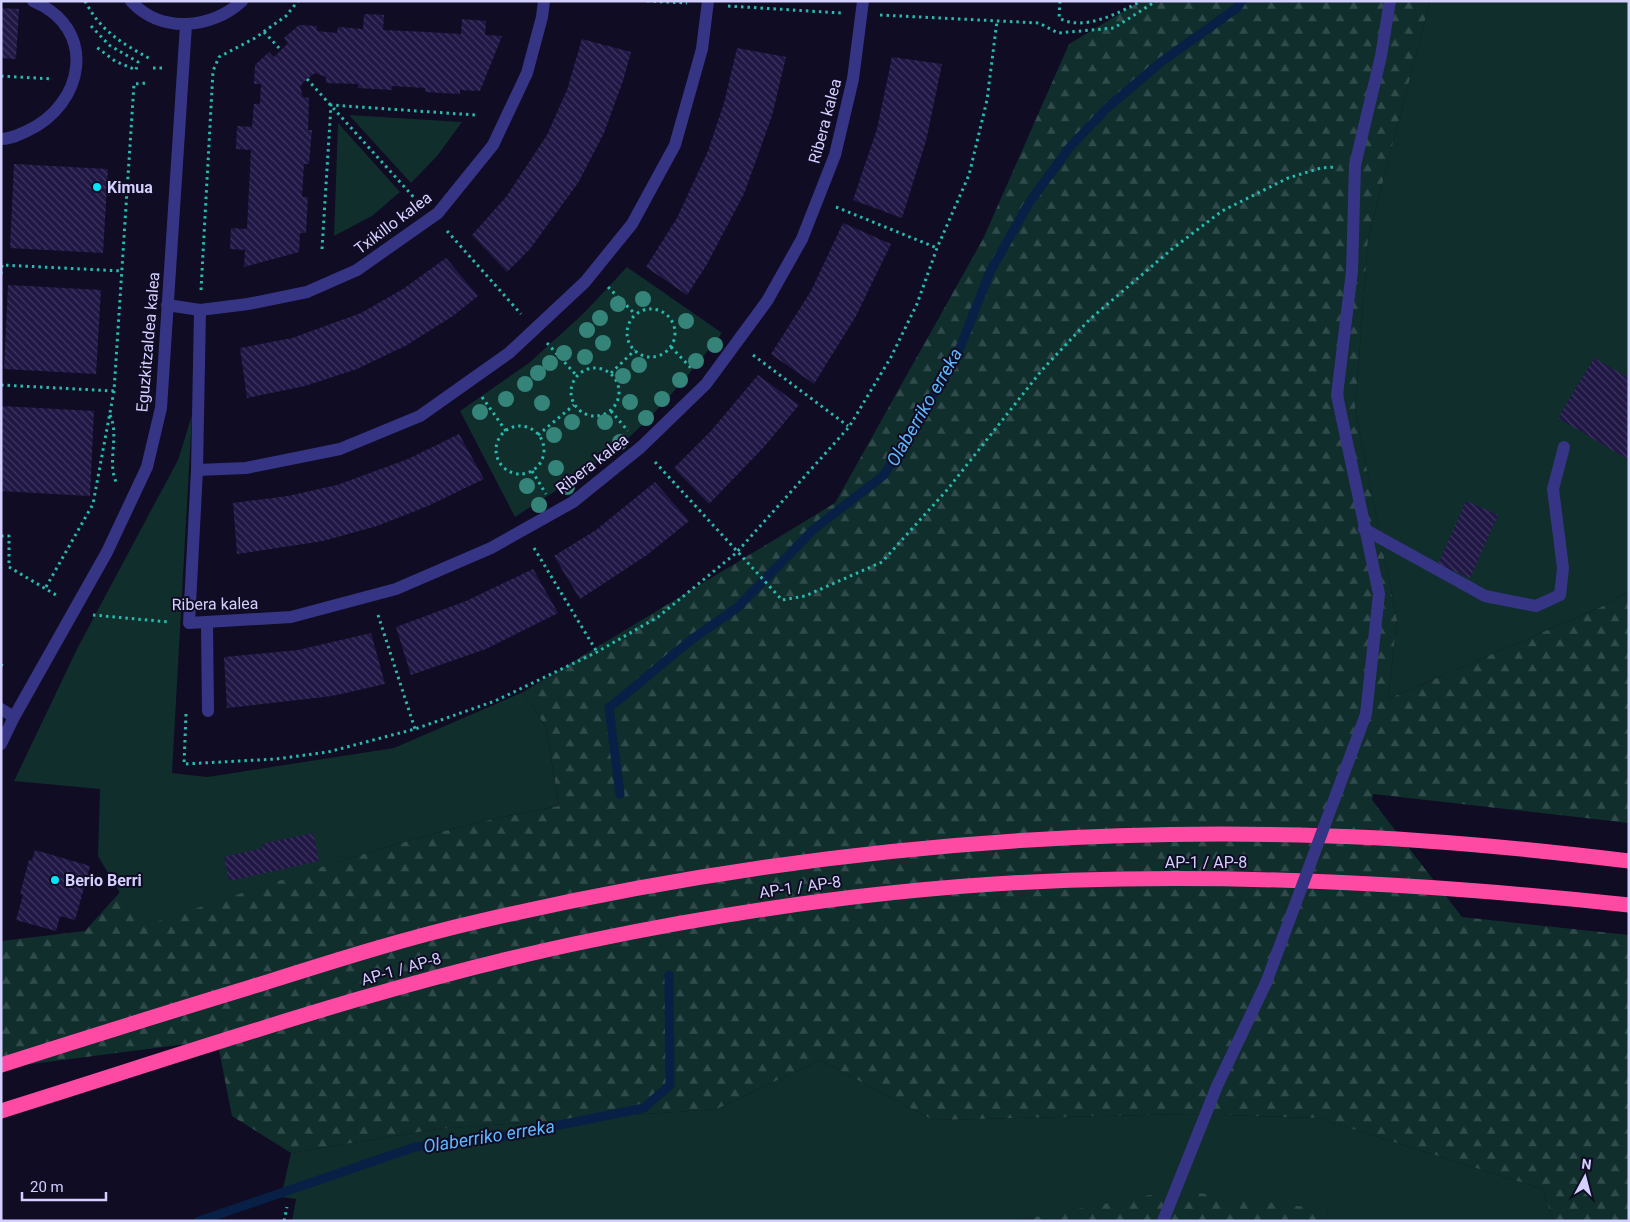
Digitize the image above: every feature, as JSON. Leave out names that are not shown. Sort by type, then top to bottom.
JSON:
[{"type":"highway","name":"AP-1 / AP-8","points":[[1,1065],[372,949],[467,924],[591,896],[794,862],[1008,840],[1116,835],[1224,834],[1332,836],[1440,842],[1629,861]]},
{"type":"highway","name":"AP-1 / AP-8","points":[[1,1111],[384,992],[487,964],[610,937],[800,904],[916,891],[1012,884],[1148,879],[1332,881],[1544,896],[1629,905]]},
{"type":"street","points":[[1,139],[8,139],[42,124],[72,89],[78,58],[70,30],[48,7],[33,1]]},
{"type":"street","points":[[131,1],[149,16],[167,22],[186,25],[203,23],[219,18],[242,1]]},
{"type":"street","name":"Txikillo kalea","points":[[168,305],[200,310],[248,304],[307,292],[357,270],[438,213],[493,145],[527,73],[542,17],[544,1]]},
{"type":"street","points":[[197,470],[246,468],[340,449],[420,416],[509,353],[585,282],[632,224],[675,144],[702,49],[708,1]]},
{"type":"street","name":"Ribera kalea","points":[[189,623],[207,624],[291,617],[396,589],[483,552],[523,531],[573,502],[641,447],[706,384],[771,294],[802,239],[836,155],[849,98],[863,1]]},
{"type":"street","points":[[1163,1221],[1217,1086],[1266,983],[1366,714],[1379,594],[1337,395],[1352,271],[1355,165],[1381,56],[1390,1]]},
{"type":"street","name":"Eguzkitzaldea kalea","points":[[1,744],[14,717],[76,611],[107,552],[147,467],[161,408],[186,25]]},
{"type":"street","points":[[189,623],[197,470],[200,310]]},
{"type":"street","points":[[1364,529],[1485,596],[1536,606],[1560,595],[1563,568],[1553,490],[1564,447]]},
{"type":"street","points":[[207,624],[208,711]]},
{"type":"street","points":[[1,709],[14,717]]},
{"type":"path","points":[[85,1],[94,19],[103,29],[119,42],[152,60]]},
{"type":"path","points":[[200,310],[213,71],[219,57],[264,32],[286,16],[298,1]]},
{"type":"path","points":[[1060,1],[1059,18],[1075,23],[1112,17],[1141,1]]},
{"type":"path","points":[[1039,23],[1058,32],[1114,28],[1156,1]]},
{"type":"path","points":[[86,21],[98,34],[119,51],[138,62],[136,70],[115,61],[90,42]]},
{"type":"path","points":[[184,764],[276,759],[328,752],[415,729],[495,701],[597,652],[658,617],[736,552],[848,427],[887,364],[917,304],[937,248],[970,175],[987,100],[997,21]]},
{"type":"path","points":[[98,34],[103,29]]},
{"type":"path","points":[[264,32],[280,50]]},
{"type":"path","points":[[1,76],[59,79],[56,84]]},
{"type":"path","points":[[307,79],[431,218],[448,232],[577,376]]},
{"type":"path","points":[[46,587],[93,504],[114,390],[134,84],[147,83]]},
{"type":"path","points":[[331,105],[475,115]]},
{"type":"path","points":[[322,250],[331,105]]},
{"type":"path","points":[[611,410],[641,447],[770,589],[782,600],[805,596],[882,562],[947,490],[1049,363],[1089,320],[1172,249],[1222,211],[1288,178],[1321,168],[1355,165]]},
{"type":"path","points":[[817,199],[937,248]]},
{"type":"path","points":[[1,274],[2,265],[122,271]]},
{"type":"path","points":[[624,304],[635,314]]},
{"type":"path","points":[[654,308],[663,311],[671,318],[676,332],[671,347],[663,354],[653,357],[643,356],[629,342],[627,332],[629,322],[635,314],[644,310],[654,308]]},
{"type":"path","points":[[737,343],[848,427]]},
{"type":"path","points":[[671,347],[706,384]]},
{"type":"path","points":[[611,373],[635,350]]},
{"type":"path","points":[[592,368],[611,373],[619,391],[617,402],[611,410],[601,416],[590,416],[574,405],[571,394],[572,384],[577,376],[592,368]]},
{"type":"path","points":[[1,385],[114,390]]},
{"type":"path","points":[[538,435],[574,405]]},
{"type":"path","points":[[110,414],[115,427],[112,463],[114,477],[119,486]]},
{"type":"path","points":[[495,416],[506,431]]},
{"type":"path","points":[[523,426],[538,435],[544,450],[538,466],[532,471],[517,473],[503,467],[497,459],[496,448],[499,439],[506,431],[523,426]]},
{"type":"path","points":[[532,471],[557,511]]},
{"type":"path","points":[[523,531],[597,652]]},
{"type":"path","points":[[1,536],[9,536],[8,567],[46,587],[56,595]]},
{"type":"path","points":[[372,595],[415,729]]},
{"type":"path","name":"Ribera kalea","points":[[76,611],[103,617],[189,623]]},
{"type":"path","points":[[284,1221],[287,1206]]},
{"type":"green space","points":[[1141,1],[1430,1],[1368,239],[1355,410],[1397,620],[1388,699],[1601,607],[1629,591],[1629,823],[1373,794],[1372,800],[1462,917],[1629,935],[1629,1221],[1553,1221],[1543,1189],[1318,1118],[1189,1114],[933,1120],[820,1060],[717,1109],[437,1129],[291,1153],[232,1116],[217,1040],[1,1068],[1,941],[85,931],[120,892],[141,927],[296,875],[400,843],[506,816],[559,806],[546,727],[523,692],[835,503],[983,239],[1069,44]]},
{"type":"green space","points":[[1430,1],[1629,1],[1629,591],[1601,607],[1388,699],[1397,620],[1355,410],[1368,239]]},
{"type":"green space","points":[[349,115],[462,122],[437,156],[411,183]]},
{"type":"green space","points":[[338,123],[400,192],[372,216],[334,236]]},
{"type":"green space","points":[[627,267],[722,333],[672,394],[626,440],[579,475],[515,517],[460,411],[529,363],[583,314]]},
{"type":"green space","points":[[192,415],[172,773],[207,777],[394,748],[523,692],[546,727],[559,806],[506,816],[400,843],[296,875],[141,928],[98,856],[100,789],[14,781],[78,647],[178,460]]},
{"type":"green space","points":[[820,1060],[933,1120],[1189,1114],[1318,1118],[1543,1189],[1553,1221],[1324,1221],[1328,1210],[1036,1217],[999,1221],[292,1221],[296,1199],[281,1197],[291,1153],[437,1129],[717,1109]]},
{"type":"green space","points":[[1176,1190],[1328,1210],[1324,1221],[999,1221],[1036,1217]]},
{"type":"building","points":[[1,8],[19,9],[16,59],[1,58]]},
{"type":"building","points":[[364,14],[384,15],[383,30],[461,34],[462,19],[486,21],[485,35],[502,36],[480,91],[460,90],[460,94],[425,92],[425,88],[392,86],[392,90],[358,88],[358,84],[326,83],[326,77],[315,73],[307,79],[300,86],[303,97],[309,98],[308,130],[312,130],[309,164],[304,164],[302,197],[308,197],[306,233],[300,233],[299,252],[244,267],[245,250],[230,249],[231,228],[247,229],[251,150],[236,149],[237,126],[252,127],[254,104],[260,104],[261,84],[254,84],[255,65],[269,52],[274,57],[288,43],[284,38],[299,25],[317,26],[317,31],[337,33],[338,27],[363,29]]},
{"type":"building","points":[[582,39],[631,52],[623,81],[604,133],[578,183],[530,249],[507,272],[472,235],[506,197],[547,135],[567,90]]},
{"type":"building","points":[[737,48],[786,57],[772,116],[744,194],[706,266],[687,295],[646,267],[677,218],[708,151],[724,103]]},
{"type":"building","points":[[892,57],[942,64],[926,141],[902,218],[853,200],[877,129]]},
{"type":"building","points":[[14,164],[108,169],[103,253],[10,248]]},
{"type":"building","points":[[843,223],[891,244],[856,316],[814,384],[771,354],[811,291]]},
{"type":"building","points":[[446,258],[478,296],[453,316],[407,345],[357,369],[305,386],[247,398],[240,348],[292,338],[361,313],[403,289]]},
{"type":"building","points":[[8,285],[101,290],[96,374],[4,369]]},
{"type":"building","points":[[1594,358],[1629,378],[1629,460],[1558,418]]},
{"type":"building","points":[[758,375],[799,405],[764,447],[709,504],[674,468],[710,432]]},
{"type":"building","points":[[1,406],[94,411],[90,496],[1,491]]},
{"type":"building","points":[[459,434],[484,479],[428,506],[377,526],[323,541],[237,554],[233,503],[288,496],[337,485],[408,459]]},
{"type":"building","points":[[655,482],[689,521],[647,555],[580,599],[554,556],[596,530]]},
{"type":"building","points":[[1466,501],[1498,515],[1470,578],[1438,564]]},
{"type":"building","points":[[533,569],[558,613],[486,649],[411,675],[396,627],[466,601]]},
{"type":"building","points":[[371,633],[385,684],[332,696],[227,708],[224,657],[298,650]]},
{"type":"building","points":[[313,833],[319,861],[229,881],[224,857],[263,848],[262,844]]},
{"type":"building","name":"Berio Berri","points":[[35,850],[90,866],[75,920],[60,916],[56,931],[16,920],[23,895],[20,894],[29,860],[32,860]]},
{"type":"waterway","name":"Olaberriko erreka","points":[[620,794],[609,708],[691,640],[738,607],[814,529],[884,475],[956,358],[990,272],[1029,203],[1069,148],[1107,108],[1161,62],[1237,8],[1242,1]]},
{"type":"waterway","name":"Olaberriko erreka","points":[[199,1221],[415,1147],[505,1136],[644,1108],[670,1085],[669,975]]},
{"type":"place","name":"Kimua","points":[[97,187]]},
{"type":"place","name":"Berio Berri","points":[[55,880]]}]
